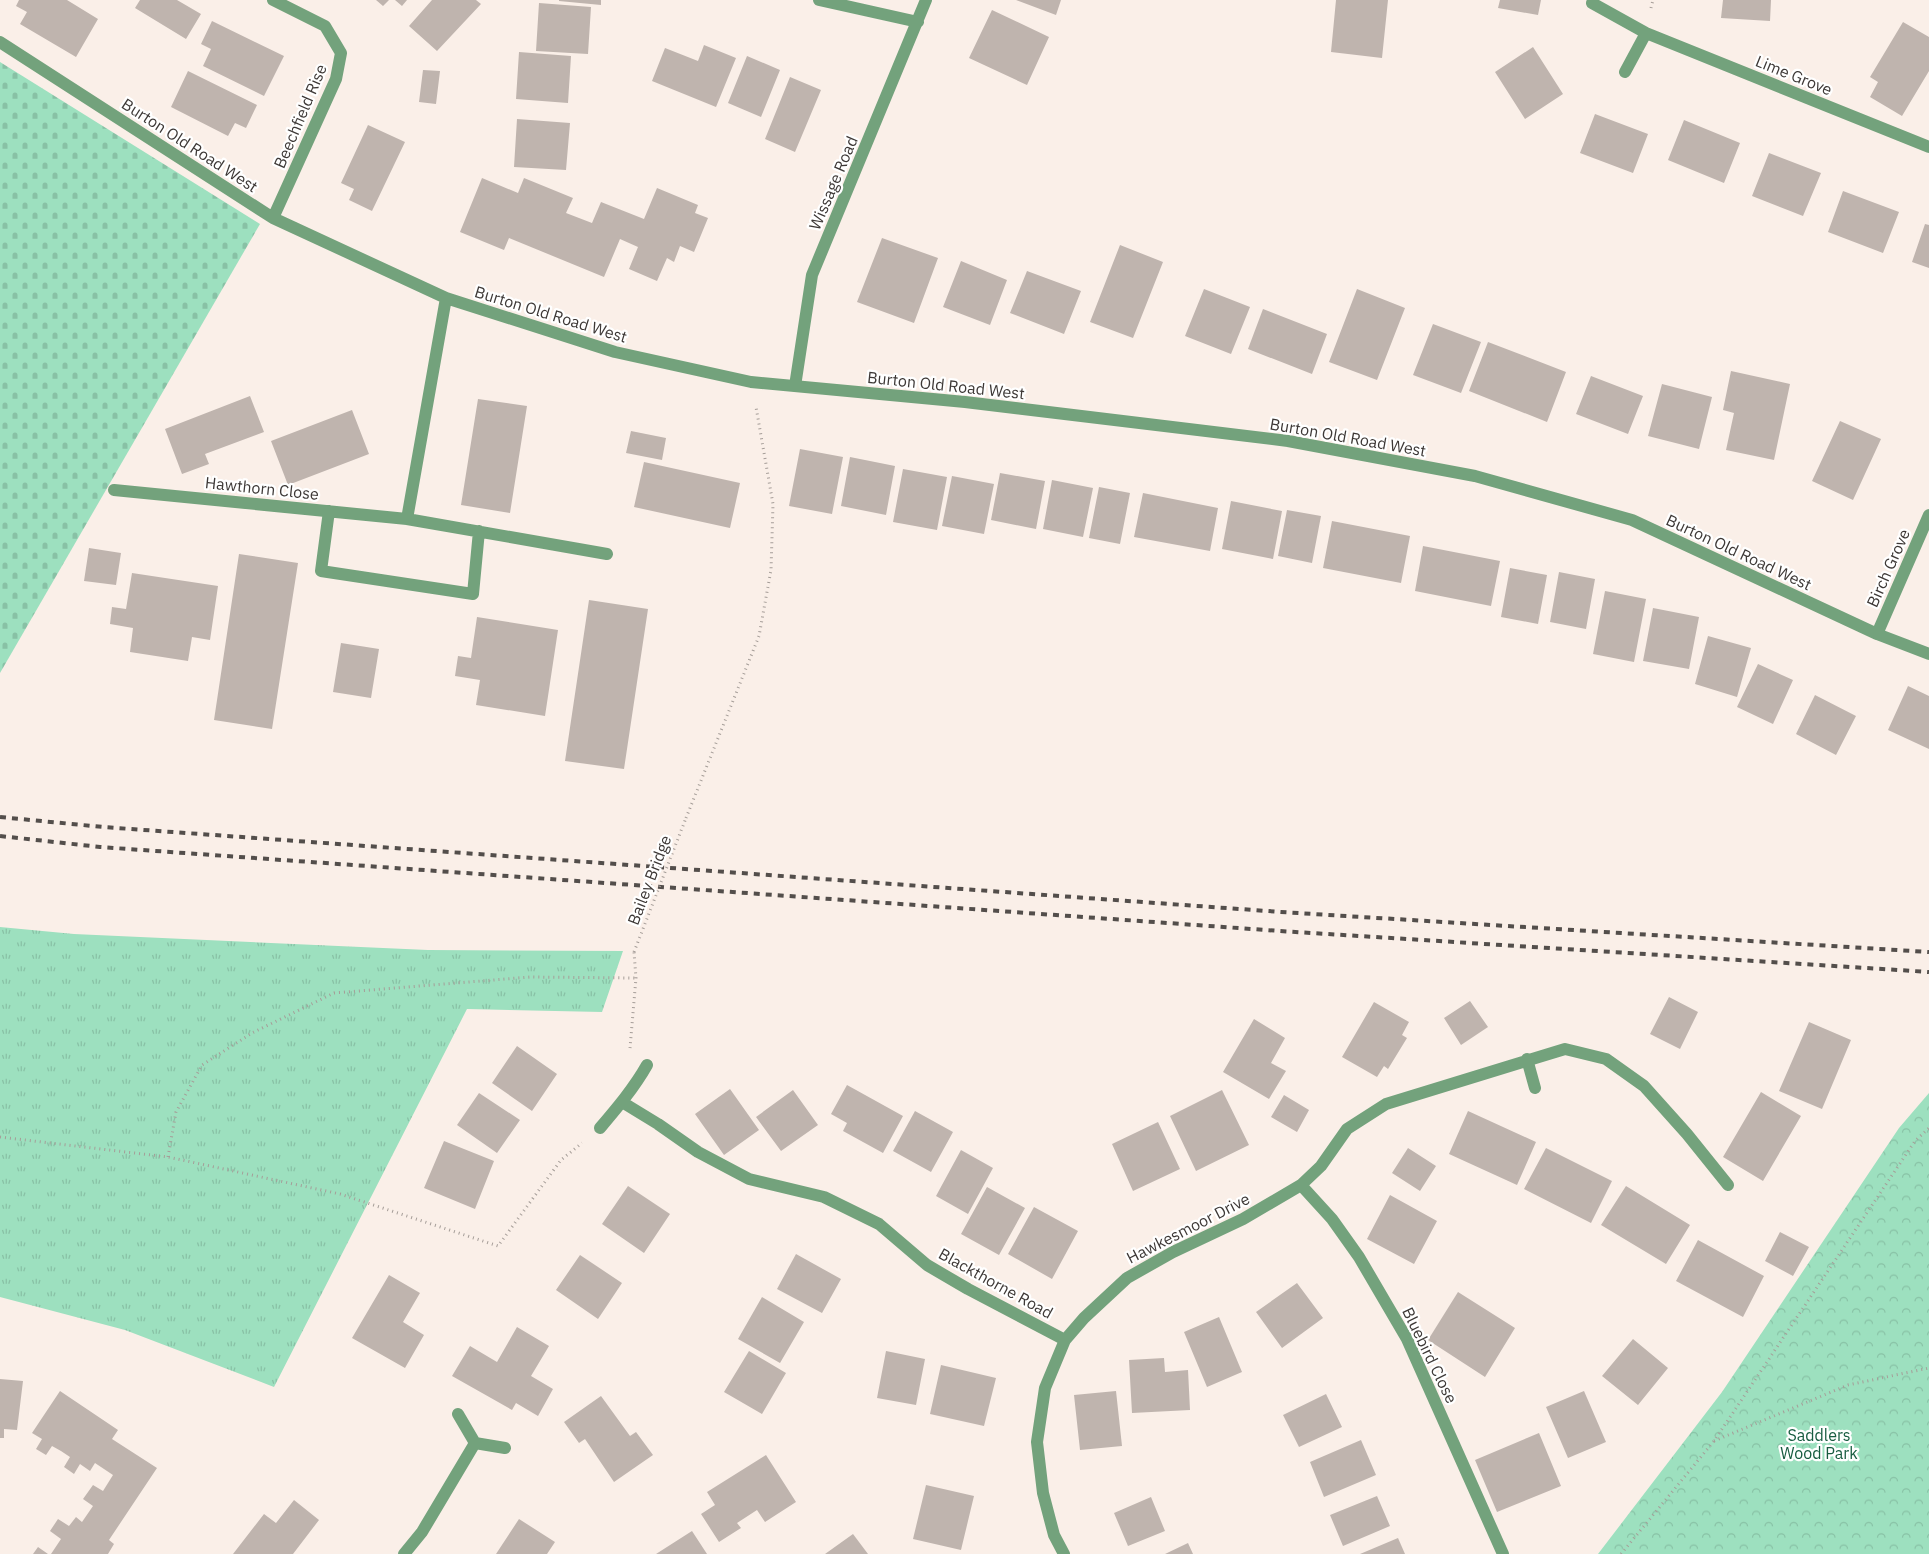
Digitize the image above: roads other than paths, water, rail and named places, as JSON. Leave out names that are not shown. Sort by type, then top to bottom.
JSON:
[{"type":"street","name":"Beechfield Rise","points":[[273,0],[325,26],[341,53],[336,79],[273,218]]},
{"type":"street","points":[[819,0],[918,22]]},
{"type":"street","name":"Wissage Road","points":[[796,386],[812,275],[926,0]]},
{"type":"street","name":"Lime Grove","points":[[1592,3],[1646,33],[1929,148]]},
{"type":"street","points":[[1625,72],[1646,33]]},
{"type":"street","name":"Burton Old Road West","points":[[0,42],[273,218],[446,298],[615,352],[751,382],[966,402],[1288,441],[1475,476],[1632,520],[1877,634],[1929,654]]},
{"type":"street","points":[[407,519],[446,298]]},
{"type":"street","name":"Hawthorn Close","points":[[114,490],[407,519],[607,554]]},
{"type":"street","points":[[329,511],[321,571],[474,594],[485,532]]},
{"type":"street","name":"Birch Grove","points":[[1877,634],[1929,515]]},
{"type":"street","name":"Hawkesmoor Drive","points":[[1064,1554],[1054,1535],[1043,1493],[1037,1442],[1045,1388],[1065,1340],[1084,1318],[1127,1278],[1173,1252],[1244,1219],[1301,1185],[1321,1166],[1347,1129],[1386,1104],[1527,1059],[1565,1049],[1606,1059],[1644,1086],[1687,1134],[1728,1185]]},
{"type":"street","points":[[1527,1059],[1535,1088]]},
{"type":"street","points":[[600,1128],[640,1078],[647,1065]]},
{"type":"street","name":"Blackthorne Road","points":[[622,1102],[698,1152],[749,1178],[824,1197],[879,1224],[927,1265],[968,1289],[1065,1340]]},
{"type":"street","name":"Bluebird Close","points":[[1301,1185],[1332,1219],[1359,1257],[1408,1339],[1503,1554]]},
{"type":"street","points":[[458,1414],[475,1443]]},
{"type":"street","points":[[475,1443],[505,1448]]},
{"type":"street","points":[[404,1554],[422,1532],[475,1443]]},
{"type":"railway","points":[[0,817],[103,827],[1281,912],[1929,952]]},
{"type":"railway","points":[[0,836],[100,847],[1280,931],[1929,972]]},
{"type":"park label","name":"Saddlers Wood Park","points":[[1819,1444]]}]
